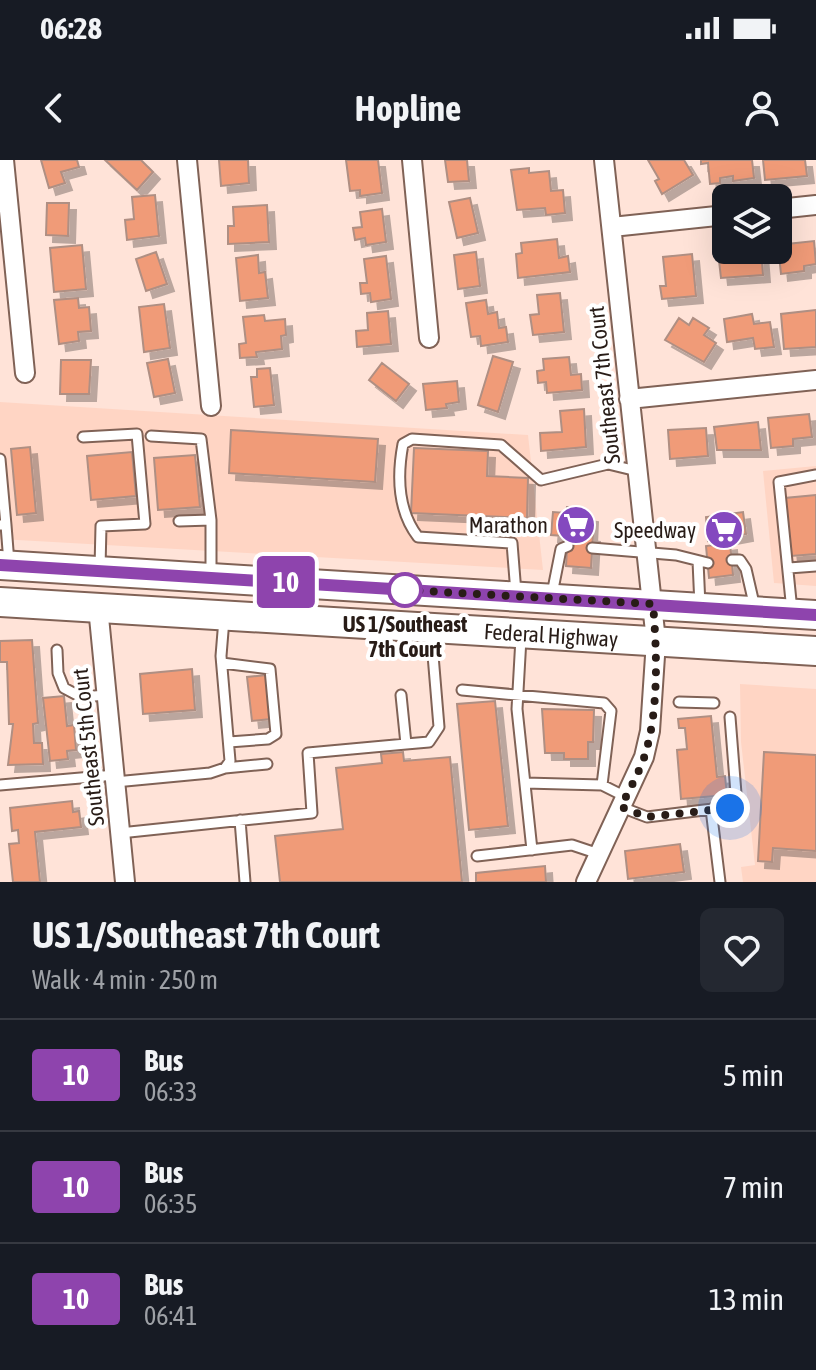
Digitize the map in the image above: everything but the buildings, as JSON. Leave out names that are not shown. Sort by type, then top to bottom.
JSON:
[{"type":"main road","name":"Federal Highway","points":[[5,566],[804,614]]},
{"type":"main road","points":[[2,602],[46,590],[65,569]]},
{"type":"main road","points":[[98,607],[121,589],[167,575]]},
{"type":"main road","name":"Federal Highway","points":[[2,602],[816,651]]},
{"type":"street","points":[[4,160],[25,373]]},
{"type":"street","points":[[187,160],[211,406]]},
{"type":"street","points":[[412,160],[429,338]]},
{"type":"street","name":"Southeast 7th Court","points":[[586,882],[644,757],[650,731],[656,641],[604,160]]},
{"type":"street","points":[[792,208],[816,205]]},
{"type":"street","points":[[612,227],[712,216]]},
{"type":"street","points":[[629,399],[816,380]]},
{"type":"street","name":"Southeast 5th Court","points":[[98,607],[125,882]]},
{"type":"lane","points":[[83,437],[137,434],[145,524],[101,526],[100,571]]},
{"type":"lane","points":[[151,436],[201,439],[211,520],[211,578]]},
{"type":"lane","points":[[516,596],[512,543],[418,537],[407,524],[400,490],[403,444],[412,439],[501,445],[541,480],[608,464],[637,471]]},
{"type":"lane","points":[[0,459],[5,566]]},
{"type":"lane","points":[[804,614],[789,568],[779,482],[816,475]]},
{"type":"lane","points":[[179,521],[211,520]]},
{"type":"lane","points":[[552,598],[561,549],[568,546]]},
{"type":"lane","points":[[592,548],[676,555],[703,562],[700,607]]},
{"type":"lane","points":[[732,560],[740,560],[746,569],[755,611]]},
{"type":"lane","points":[[789,568],[816,566]]},
{"type":"lane","points":[[225,615],[222,663],[230,761],[225,768]]},
{"type":"lane","points":[[120,833],[312,813],[308,753],[429,742],[439,727],[431,628]]},
{"type":"lane","points":[[522,633],[518,695],[532,850]]},
{"type":"lane","points":[[57,650],[64,688],[81,697],[107,695]]},
{"type":"lane","points":[[222,663],[270,669],[276,734],[268,739],[229,742]]},
{"type":"lane","points":[[462,690],[604,703],[611,711],[602,785]]},
{"type":"lane","points":[[401,695],[406,744]]},
{"type":"lane","points":[[679,702],[714,703]]},
{"type":"lane","points":[[525,783],[602,785],[647,817],[737,806],[730,717]]},
{"type":"lane","points":[[0,785],[210,773],[225,768],[267,764]]},
{"type":"lane","points":[[711,809],[720,882]]},
{"type":"lane","points":[[240,820],[245,882]]},
{"type":"lane","points":[[477,856],[572,845],[599,854]]},
{"type":"shaded area","points":[[0,402],[528,435],[543,570],[0,539]]},
{"type":"shaded area","points":[[816,466],[816,586],[774,583],[763,471]]},
{"type":"shaded area","points":[[740,684],[816,689],[816,882],[743,882],[741,867],[755,865],[741,742]]},
{"type":"bus line","name":"10","points":[[0,565],[816,615]]},
{"type":"place","name":"Marathon","points":[[576,525]]},
{"type":"place","name":"Speedway","points":[[724,530]]},
{"type":"place","name":"US 1/Southeast 7th Court","points":[[405,590]]},
{"type":"route","points":[[405,590],[653,604],[656,641],[650,731],[644,757],[621,807],[647,817],[730,808]]}]
